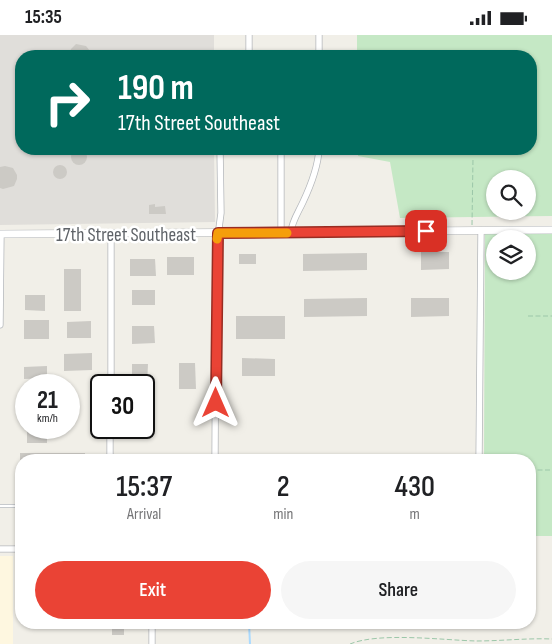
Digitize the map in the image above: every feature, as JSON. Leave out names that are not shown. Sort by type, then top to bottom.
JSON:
[{"type":"street","points":[[249,35],[249,50]]},
{"type":"street","points":[[319,35],[320,50]]},
{"type":"street","points":[[216,454],[218,233],[221,213],[220,155]]},
{"type":"street","points":[[281,155],[282,233]]},
{"type":"street","points":[[291,233],[294,219],[312,181],[318,155]]},
{"type":"street","name":"17th Street Southeast","points":[[0,234],[552,230]]},
{"type":"street","points":[[479,454],[481,231]]},
{"type":"street","points":[[0,234],[0,325]]},
{"type":"street","points":[[111,234],[111,374]]},
{"type":"street","points":[[110,439],[110,454]]},
{"type":"street","points":[[0,549],[15,549]]},
{"type":"street","points":[[152,629],[152,644]]},
{"type":"lane","points":[[0,506],[15,506]]},
{"type":"path","points":[[472,231],[473,158]]},
{"type":"path","points":[[528,316],[552,316]]},
{"type":"path","points":[[536,470],[552,470]]},
{"type":"path","points":[[350,644],[356,641],[392,639],[478,641],[552,639]]},
{"type":"shaded area","points":[[0,35],[214,35],[214,50],[15,50],[15,155],[214,155],[215,222],[0,225]]},
{"type":"shaded area","points":[[0,556],[13,556],[13,644],[0,644]]},
{"type":"green space","points":[[357,35],[552,35],[552,216],[536,216],[536,170],[486,170],[486,217],[400,218],[390,162],[358,155],[537,155],[537,50],[357,50]]},
{"type":"green space","points":[[485,234],[486,280],[536,280],[536,234],[552,234],[552,536],[536,536],[536,454],[484,454]]},
{"type":"building","points":[[76,44],[86,46],[89,50],[71,50]]},
{"type":"building","points":[[71,155],[87,155],[87,160],[82,165],[76,165],[71,160]]},
{"type":"building","points":[[57,165],[63,165],[67,172],[63,179],[57,179],[53,175],[53,169]]},
{"type":"building","points":[[0,167],[13,168],[17,179],[14,186],[3,189],[0,188]]},
{"type":"building","points":[[155,204],[155,207],[165,206],[166,214],[149,214],[149,205]]},
{"type":"building","points":[[421,252],[449,252],[449,269],[421,270]]},
{"type":"building","points":[[367,253],[367,270],[303,271],[303,254]]},
{"type":"building","points":[[239,254],[256,254],[256,264],[239,264]]},
{"type":"building","points":[[167,257],[194,257],[194,275],[167,275]]},
{"type":"building","points":[[130,259],[155,259],[156,276],[130,276]]},
{"type":"building","points":[[64,269],[81,269],[81,311],[64,311]]},
{"type":"building","points":[[132,290],[155,290],[155,305],[132,305]]},
{"type":"building","points":[[25,295],[45,295],[45,311],[25,310]]},
{"type":"building","points":[[367,298],[367,316],[304,317],[304,299]]},
{"type":"building","points":[[411,298],[449,298],[449,316],[411,317]]},
{"type":"building","points":[[236,316],[285,316],[285,339],[236,339]]},
{"type":"building","points":[[24,320],[49,320],[49,339],[24,339]]},
{"type":"building","points":[[91,321],[91,338],[67,338],[67,322]]},
{"type":"building","points":[[132,326],[154,326],[155,343],[132,344]]},
{"type":"building","points":[[92,353],[92,370],[64,371],[64,354]]},
{"type":"building","points":[[242,358],[275,359],[275,376],[242,376]]},
{"type":"building","points":[[179,363],[195,363],[196,389],[179,389]]},
{"type":"building","points":[[132,364],[148,364],[148,374],[132,374]]},
{"type":"building","points":[[47,366],[47,374],[24,374],[24,367]]},
{"type":"building","points":[[27,439],[47,439],[47,443],[27,443]]},
{"type":"building","points":[[20,453],[85,453],[85,454]]},
{"type":"building","points":[[112,629],[124,629],[124,635],[112,635]]},
{"type":"waterway","points":[[249,629],[250,644]]},
{"type":"slow traffic","points":[[217,239],[218,233],[287,233]]},
{"type":"route","points":[[216,403],[216,251],[218,233],[426,231]]}]
